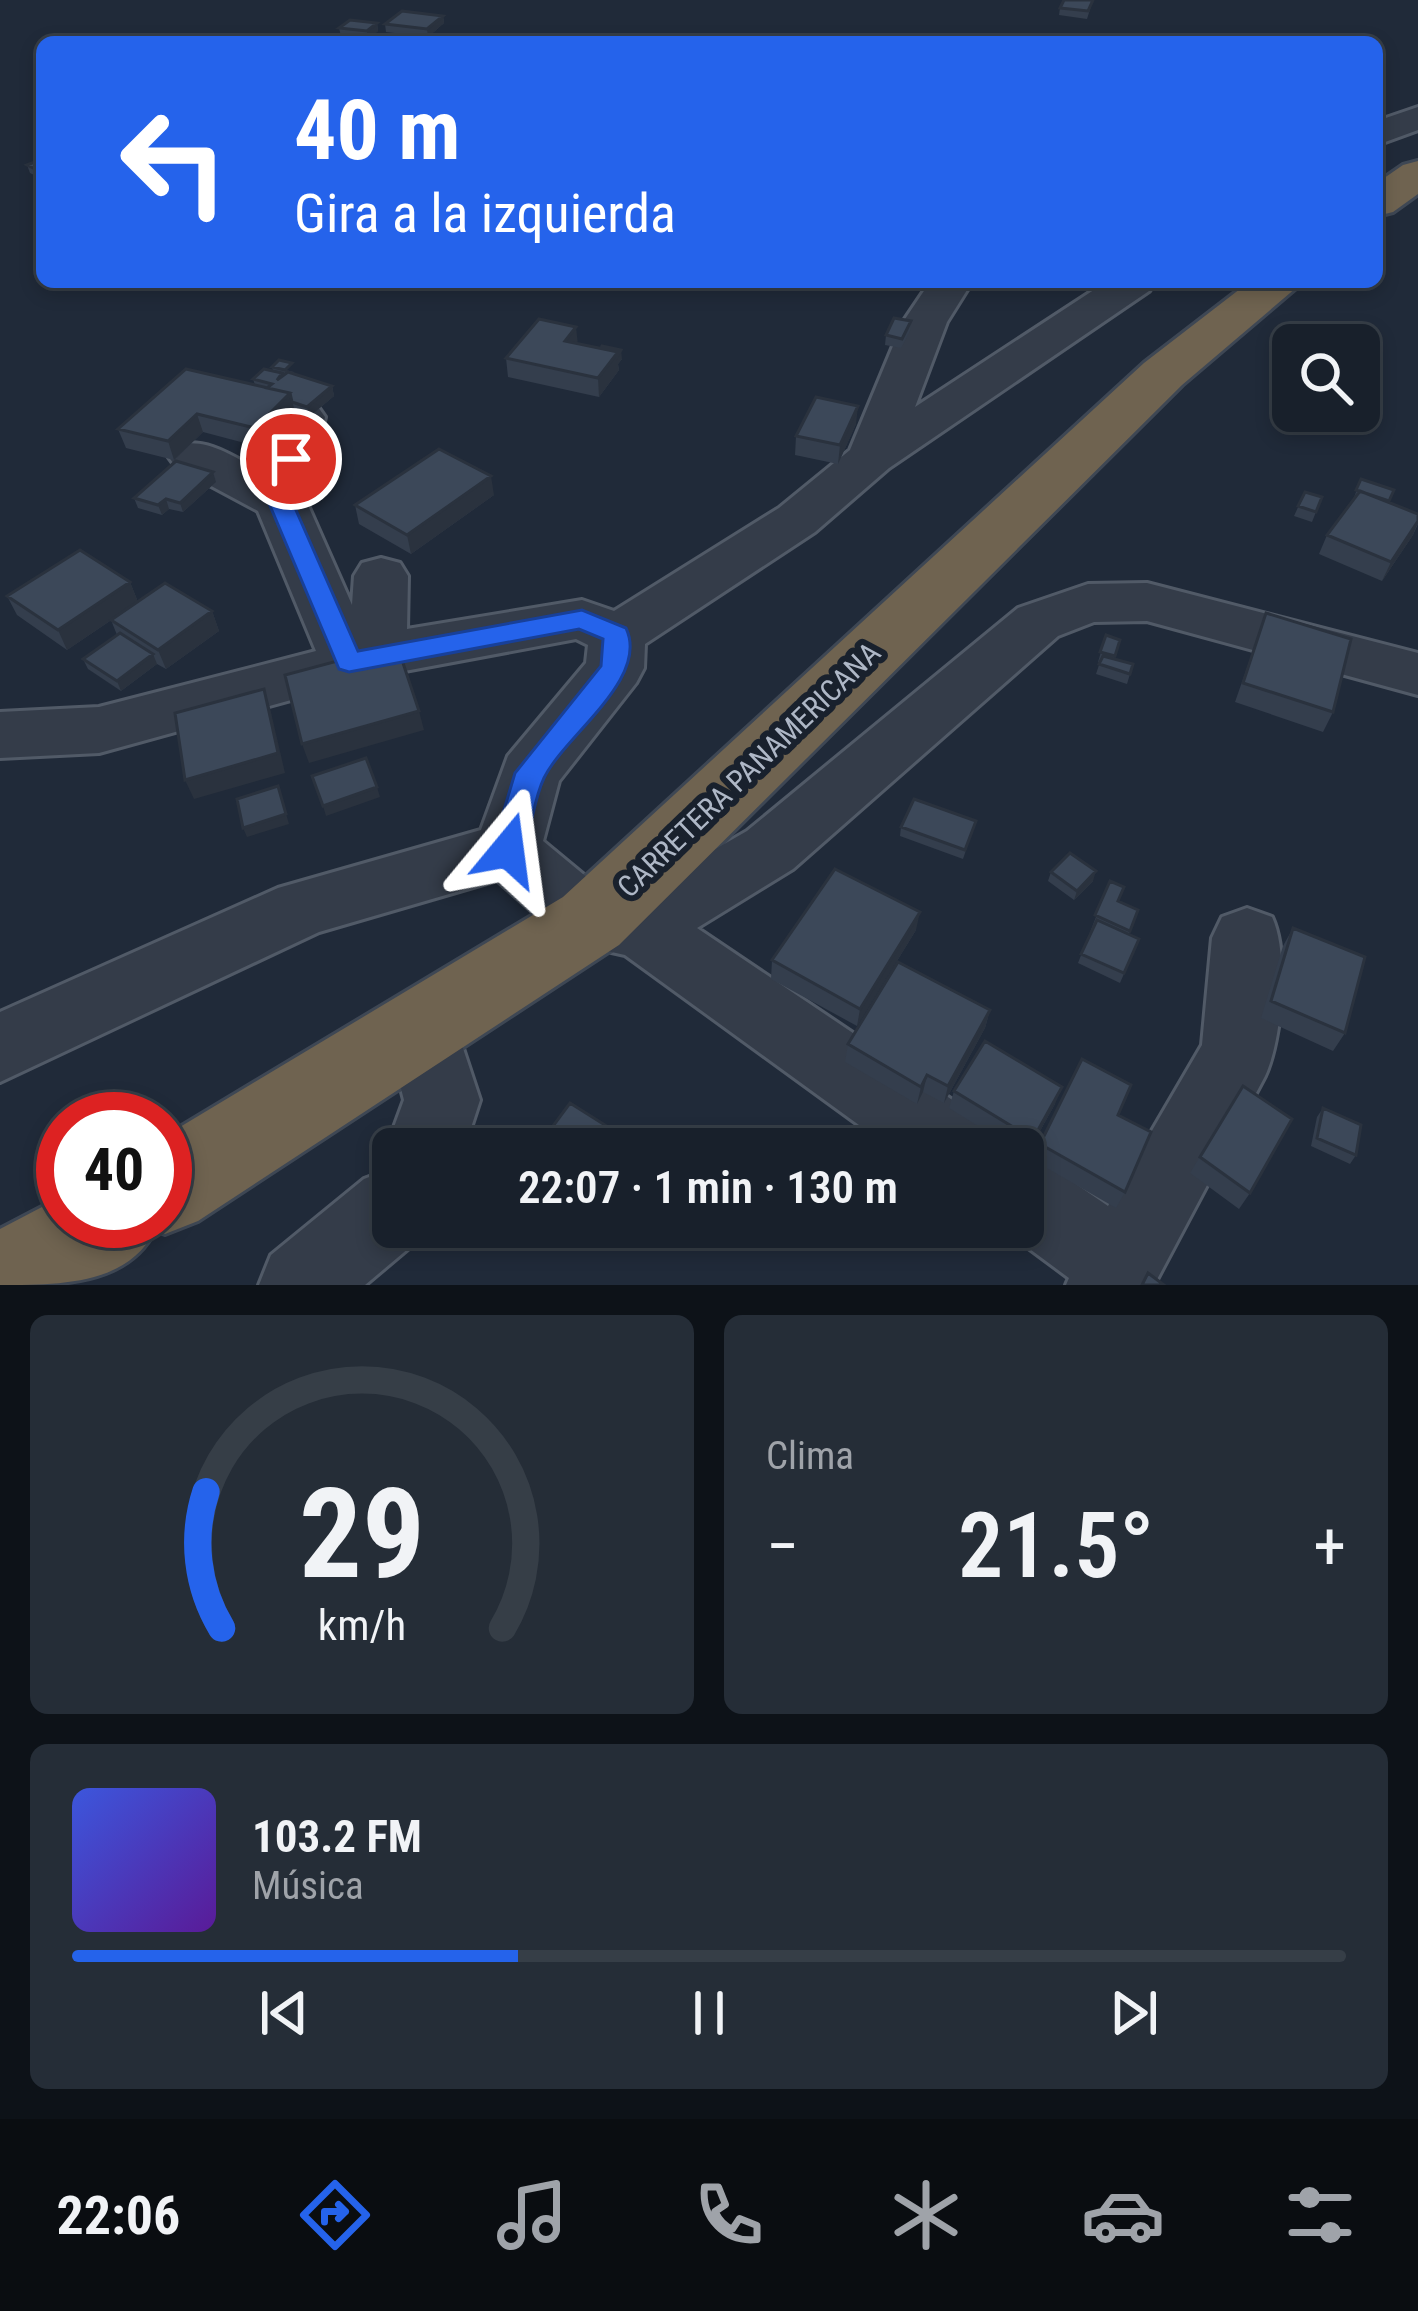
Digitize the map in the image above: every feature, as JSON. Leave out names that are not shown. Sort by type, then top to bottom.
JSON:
[{"type":"highway","points":[[1383,199],[1418,174]]},
{"type":"highway","name":"CARRETERA PANAMERICANA","points":[[192,1171],[423,1030],[616,924],[1163,374],[1271,288]]},
{"type":"highway","points":[[0,1282],[62,1248]]},
{"type":"street","points":[[1383,132],[1418,117]]},
{"type":"street","points":[[872,457],[926,322],[947,288]]},
{"type":"street","points":[[617,634],[796,520],[872,457],[1125,288]]},
{"type":"street","points":[[280,501],[301,417]]},
{"type":"street","points":[[193,456],[280,501],[364,659]]},
{"type":"street","points":[[364,659],[381,576]]},
{"type":"street","points":[[616,924],[770,850],[1038,622],[1088,603],[1147,602],[1418,674]]},
{"type":"street","points":[[0,735],[99,730],[364,659],[582,619],[617,634]]},
{"type":"street","points":[[508,850],[530,773],[614,668],[617,634]]},
{"type":"street","points":[[508,850],[925,1128]]},
{"type":"street","points":[[0,1048],[302,908],[508,850]]},
{"type":"street","points":[[1044,1214],[1113,1274],[1239,1052],[1247,938]]},
{"type":"street","points":[[423,1030],[442,1100],[432,1128]]},
{"type":"street","points":[[301,1285],[372,1226]]},
{"type":"building","points":[[1064,0],[1093,0],[1088,11],[1060,8]]},
{"type":"building","points":[[402,11],[443,16],[427,29],[385,24]]},
{"type":"building","points":[[350,20],[377,23],[367,31],[339,28]]},
{"type":"building","points":[[894,318],[911,321],[902,339],[886,335]]},
{"type":"building","points":[[539,319],[576,327],[565,341],[618,352],[598,378],[506,358]]},
{"type":"building","points":[[279,360],[292,363],[285,370],[272,367]]},
{"type":"building","points":[[186,369],[290,393],[255,428],[197,414],[168,441],[118,429]]},
{"type":"building","points":[[264,369],[282,373],[277,380],[288,372],[332,386],[307,407],[292,402],[290,393],[253,379]]},
{"type":"building","points":[[816,397],[858,406],[840,445],[796,436]]},
{"type":"building","points":[[439,449],[491,476],[407,535],[355,505]]},
{"type":"building","points":[[176,461],[213,472],[180,503],[166,499],[158,505],[134,498]]},
{"type":"building","points":[[1361,479],[1394,490],[1389,501],[1356,490]]},
{"type":"building","points":[[1360,491],[1418,514],[1391,562],[1327,535]]},
{"type":"building","points":[[1305,492],[1322,497],[1316,512],[1298,506]]},
{"type":"building","points":[[80,550],[130,582],[58,630],[7,596]]},
{"type":"building","points":[[165,583],[212,611],[158,650],[111,620]]},
{"type":"building","points":[[1266,613],[1351,639],[1333,712],[1243,683]]},
{"type":"building","points":[[120,633],[153,654],[117,681],[83,659]]},
{"type":"building","points":[[1106,635],[1120,640],[1115,656],[1100,652]]},
{"type":"building","points":[[397,645],[419,711],[302,744],[285,675]]},
{"type":"building","points":[[1103,656],[1133,664],[1130,674],[1099,664]]},
{"type":"building","points":[[264,689],[278,753],[185,780],[175,713]]},
{"type":"building","points":[[366,758],[377,787],[323,806],[312,776]]},
{"type":"building","points":[[278,786],[286,814],[243,828],[237,799]]},
{"type":"building","points":[[914,799],[976,821],[965,850],[901,827]]},
{"type":"building","points":[[1070,853],[1096,871],[1077,891],[1051,872]]},
{"type":"building","points":[[835,869],[920,912],[860,1009],[772,960]]},
{"type":"building","points":[[1110,881],[1124,887],[1118,901],[1138,910],[1130,931],[1095,915]]},
{"type":"building","points":[[1097,920],[1139,939],[1124,973],[1081,954]]},
{"type":"building","points":[[1293,928],[1365,957],[1345,1033],[1271,1001]]},
{"type":"building","points":[[898,962],[990,1010],[948,1086],[927,1075],[921,1087],[848,1044]]},
{"type":"building","points":[[985,1041],[1062,1087],[1039,1128],[1015,1128],[954,1091]]},
{"type":"building","points":[[1082,1059],[1131,1085],[1118,1115],[1151,1132],[1125,1192],[1044,1146],[1044,1136]]},
{"type":"building","points":[[1243,1086],[1292,1119],[1250,1193],[1200,1157]]},
{"type":"building","points":[[570,1103],[610,1128],[552,1128]]},
{"type":"building","points":[[1323,1108],[1361,1125],[1356,1155],[1317,1138]]},
{"type":"building","points":[[1148,1273],[1164,1285],[1142,1285]]},
{"type":"route","points":[[291,459],[280,501],[349,662],[582,619],[617,634],[614,668],[530,773],[508,850]]}]
